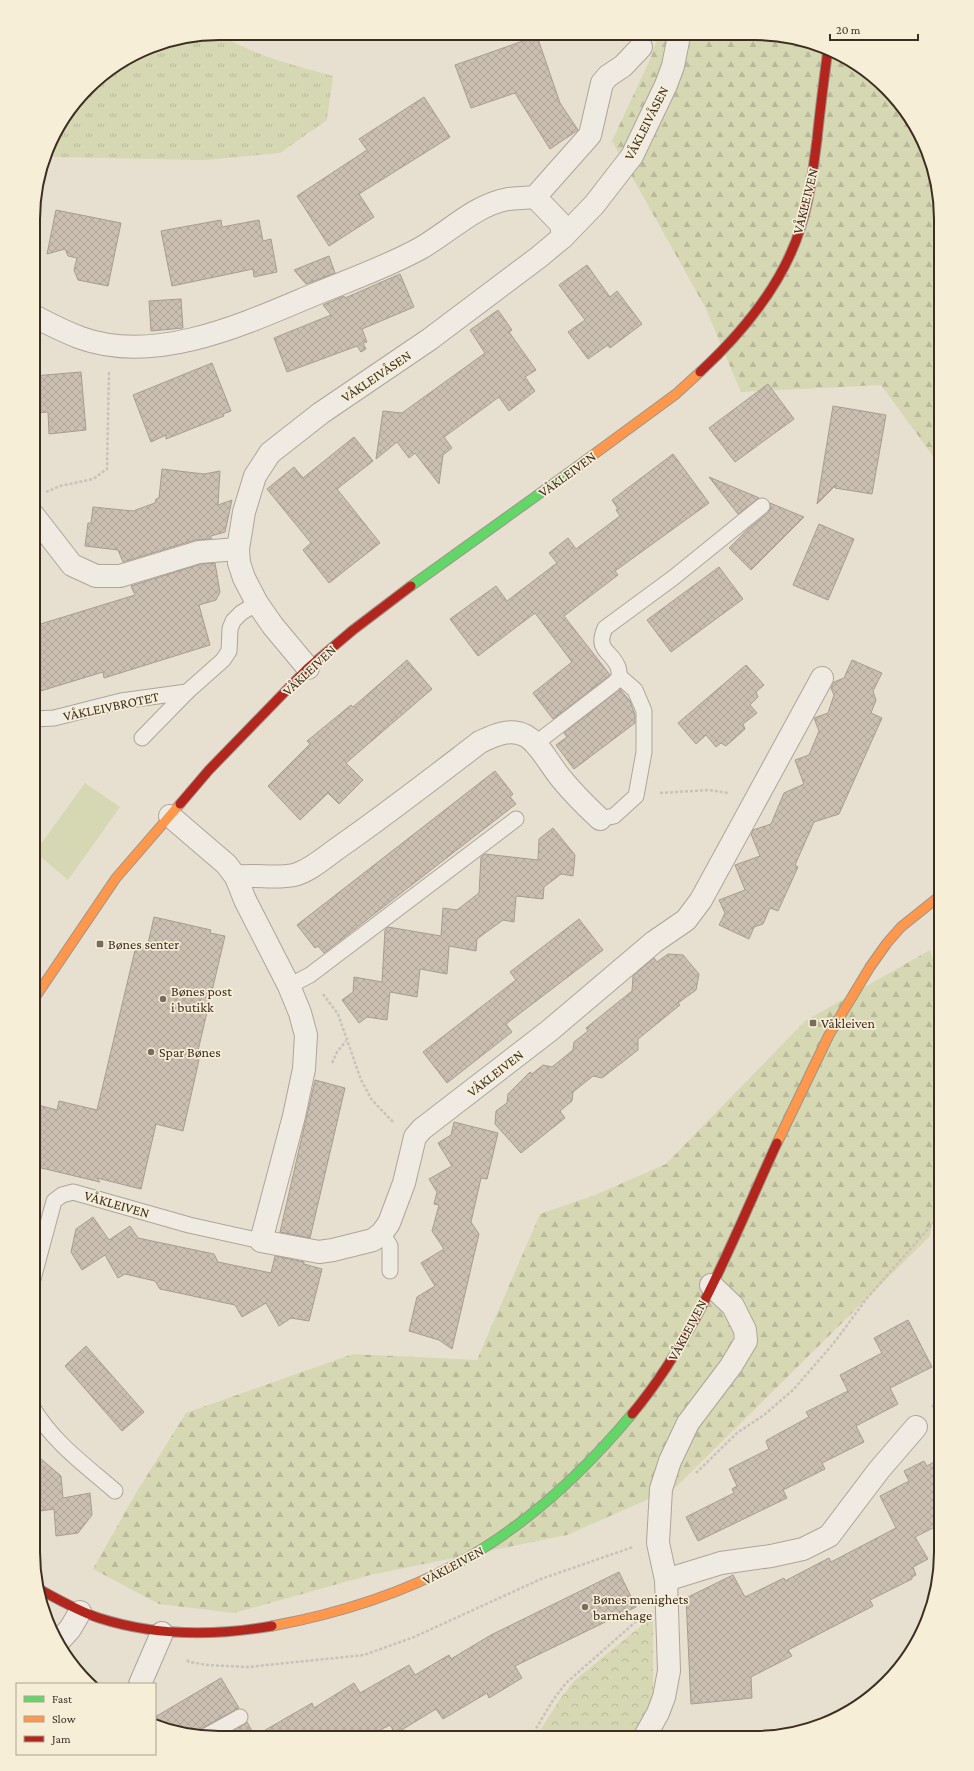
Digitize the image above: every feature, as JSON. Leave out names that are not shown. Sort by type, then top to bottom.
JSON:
[{"type":"street","name":"VÅKLEIVÅSEN","points":[[308,668],[257,603],[244,578],[239,563],[238,549],[244,512],[255,476],[270,453],[321,413],[440,332],[563,237],[594,205],[632,156],[666,85],[673,66],[678,40]]},
{"type":"street","points":[[40,319],[82,338],[109,344],[136,346],[167,344],[217,333],[239,326],[386,265],[421,248],[481,208],[506,199],[535,197],[590,135],[602,83],[641,47]]},
{"type":"street","name":"VÅKLEIVEN","points":[[40,990],[116,878],[209,770],[308,668],[353,630],[429,573],[528,503],[676,394],[717,356],[741,331],[765,299],[787,260],[801,227],[811,185],[827,55]]},
{"type":"street","points":[[535,197],[561,224],[563,237]]},
{"type":"street","points":[[40,511],[72,565],[96,576],[120,576],[199,552],[238,549]]},
{"type":"street","name":"VÅKLEIVEN","points":[[415,1138],[422,1129],[549,1031],[654,942],[686,920],[701,900],[753,802],[822,678]]},
{"type":"street","points":[[236,878],[247,875],[263,877],[284,876],[295,874],[309,867],[364,830],[480,742],[495,735],[512,732],[524,735],[535,744],[560,777],[600,819]]},
{"type":"street","points":[[170,816],[226,864],[236,878],[245,900],[289,986],[300,1013],[306,1035],[304,1069],[294,1116],[260,1241]]},
{"type":"street","name":"VÅKLEIVEN","points":[[44,1592],[80,1612],[126,1626],[162,1633],[212,1634],[274,1626],[331,1615],[381,1599],[427,1580],[484,1549],[529,1518],[572,1480],[614,1436],[649,1394],[675,1354],[711,1285],[819,1053],[844,1006],[870,965],[897,931],[934,902]]},
{"type":"street","points":[[382,1233],[388,1223],[404,1183],[415,1138]]},
{"type":"street","name":"VÅKLEIVEN","points":[[260,1241],[319,1252],[373,1240],[382,1233]]},
{"type":"street","name":"VÅKLEIVEN","points":[[648,1731],[664,1698],[669,1671],[666,1580],[658,1543],[661,1489],[670,1461],[688,1423],[731,1366],[746,1340],[745,1330],[733,1306],[711,1285]]},
{"type":"street","points":[[666,1580],[721,1563],[771,1556],[803,1549],[830,1536],[879,1470],[916,1427]]},
{"type":"street","points":[[62,1638],[70,1629],[80,1612]]},
{"type":"street","points":[[140,1683],[162,1633]]},
{"type":"lane","points":[[600,819],[614,816],[636,796],[644,752],[644,711],[635,690],[620,677],[618,667],[602,644],[601,639],[605,628],[673,578],[762,506]]},
{"type":"lane","points":[[142,738],[187,692],[223,660],[229,651],[230,629],[233,622],[241,613],[257,603]]},
{"type":"lane","points":[[535,744],[620,677]]},
{"type":"lane","name":"VÅKLEIVBROTET","points":[[40,719],[54,718],[121,701],[187,692]]},
{"type":"lane","points":[[289,986],[310,974],[516,819]]},
{"type":"lane","name":"VÅKLEIVEN","points":[[40,1253],[54,1202],[62,1195],[73,1192],[189,1225],[260,1241]]},
{"type":"lane","points":[[382,1233],[390,1246],[390,1271]]},
{"type":"lane","points":[[40,1419],[56,1439],[115,1491]]},
{"type":"lane","points":[[215,1731],[240,1717]]},
{"type":"path","points":[[40,503],[60,486],[93,480],[107,469],[109,344]]},
{"type":"path","points":[[636,796],[672,791],[708,790],[741,795],[753,802]]},
{"type":"path","points":[[330,1002],[338,1014],[361,1080],[372,1100],[389,1119],[415,1138]]},
{"type":"path","points":[[693,1476],[737,1433],[764,1414],[793,1390],[832,1344],[868,1297],[934,1222]]},
{"type":"path","points":[[162,1633],[189,1662],[208,1665],[248,1667],[364,1655],[414,1637],[541,1578],[644,1543],[659,1519]]},
{"type":"path","points":[[535,1731],[553,1700],[566,1683],[646,1613],[666,1580]]},
{"type":"green space","points":[[207,40],[229,40],[259,53],[333,76],[327,120],[280,153],[205,160],[51,157],[58,140],[70,119],[92,92],[119,70],[140,58],[161,49],[184,43]]},
{"type":"green space","points":[[657,40],[767,40],[790,43],[813,49],[834,58],[855,70],[882,92],[904,119],[916,140],[925,161],[931,184],[934,207],[934,457],[881,385],[741,392],[705,307],[612,141],[651,57]]},
{"type":"green space","points":[[85,783],[120,807],[68,880],[40,856],[40,845]]},
{"type":"green space","points":[[930,950],[934,962],[934,1212],[930,1236],[676,1487],[567,1535],[370,1575],[234,1613],[159,1604],[93,1569],[136,1493],[186,1413],[353,1354],[477,1360],[540,1214],[595,1195],[666,1164],[805,1021]]},
{"type":"green space","points":[[653,1616],[653,1702],[637,1731],[540,1731],[560,1699],[574,1681]]},
{"type":"building","points":[[526,40],[538,40],[560,103],[578,130],[550,149],[515,93],[471,108],[455,65]]},
{"type":"building","points":[[424,97],[450,137],[359,194],[374,217],[329,246],[297,196],[367,150],[359,139]]},
{"type":"building","points":[[56,210],[121,223],[108,286],[78,280],[74,270],[77,258],[68,256],[65,249],[47,254]]},
{"type":"building","points":[[221,220],[222,227],[259,220],[263,241],[271,239],[277,272],[254,277],[253,269],[172,286],[161,231]]},
{"type":"building","points":[[329,256],[335,273],[306,284],[294,270]]},
{"type":"building","points":[[587,265],[610,297],[617,291],[642,324],[610,348],[608,345],[588,359],[568,332],[585,320],[559,285]]},
{"type":"building","points":[[400,274],[414,307],[362,329],[367,342],[363,343],[366,349],[361,352],[357,346],[287,372],[274,338],[331,315],[323,305],[344,296],[345,298]]},
{"type":"building","points":[[181,299],[183,328],[151,331],[149,301]]},
{"type":"building","points":[[498,310],[512,330],[509,332],[536,370],[525,377],[535,391],[509,411],[499,397],[444,437],[452,448],[443,455],[439,484],[415,453],[409,458],[397,442],[376,459],[383,411],[402,413],[485,353],[470,330]]},
{"type":"building","points":[[212,363],[231,411],[223,414],[224,416],[166,439],[166,435],[151,442],[133,395]]},
{"type":"building","points":[[81,372],[86,430],[49,434],[48,412],[40,413],[40,375]]},
{"type":"building","points":[[768,384],[794,419],[735,462],[709,428]]},
{"type":"building","points":[[833,406],[886,415],[872,494],[835,488],[836,485],[817,504]]},
{"type":"building","points":[[354,437],[373,461],[337,489],[380,543],[329,583],[303,550],[311,543],[267,489],[294,467],[303,478]]},
{"type":"building","points":[[673,454],[709,503],[615,571],[618,575],[564,616],[610,675],[553,719],[533,693],[572,662],[535,613],[478,656],[450,619],[496,586],[507,601],[557,563],[549,553],[568,538],[576,549],[620,516],[616,510],[618,509],[612,500]]},
{"type":"building","points":[[162,469],[204,474],[220,471],[218,505],[232,500],[225,532],[211,536],[211,539],[195,540],[123,562],[118,550],[85,546],[88,523],[91,523],[93,507],[133,511],[155,503],[156,499],[159,498]]},
{"type":"building","points":[[709,477],[757,497],[759,498],[738,514]]},
{"type":"building","points":[[770,503],[804,517],[751,570],[729,548],[748,529],[768,513]]},
{"type":"building","points":[[819,524],[854,539],[828,600],[793,585]]},
{"type":"building","points":[[215,563],[220,592],[216,600],[199,605],[210,645],[104,678],[103,672],[40,691],[40,624],[135,595],[131,586],[201,564]]},
{"type":"building","points":[[719,567],[743,599],[671,652],[647,620]]},
{"type":"building","points":[[407,660],[432,689],[346,763],[363,780],[339,804],[328,793],[300,820],[268,786],[310,744],[307,741],[351,705],[353,707]]},
{"type":"building","points":[[852,660],[882,673],[873,691],[876,700],[871,713],[882,718],[839,814],[814,822],[795,865],[798,867],[778,911],[770,908],[763,924],[754,927],[749,939],[719,925],[725,913],[719,900],[745,890],[735,865],[760,856],[751,834],[753,830],[771,824],[784,793],[804,784],[795,760],[809,755],[819,731],[814,718],[828,713],[834,695],[831,688],[834,682],[844,678]]},
{"type":"building","points":[[746,665],[764,685],[756,692],[758,697],[750,705],[757,713],[743,724],[745,729],[726,746],[721,743],[716,747],[706,735],[696,744],[678,723]]},
{"type":"building","points":[[620,689],[630,701],[635,715],[635,723],[574,769],[556,745],[567,737],[564,733]]},
{"type":"building","points":[[495,771],[513,794],[510,797],[516,804],[324,953],[318,946],[315,948],[297,925]]},
{"type":"building","points":[[553,828],[575,855],[573,876],[561,874],[544,887],[543,899],[516,896],[514,922],[503,920],[477,939],[476,951],[449,946],[447,974],[420,969],[417,997],[390,992],[387,1020],[367,1017],[359,1023],[342,1000],[353,992],[354,977],[382,982],[385,930],[388,927],[441,936],[443,908],[457,910],[479,893],[481,857],[485,854],[538,860],[539,839]]},
{"type":"building","points":[[154,917],[211,930],[210,933],[225,936],[196,1059],[199,1060],[183,1131],[156,1124],[141,1189],[97,1178],[100,1182],[40,1168],[40,1106],[57,1110],[59,1101],[97,1110],[136,946],[147,948]]},
{"type":"building","points":[[579,919],[603,950],[506,1024],[512,1032],[447,1083],[423,1052],[516,980],[510,972]]},
{"type":"building","points":[[668,954],[683,955],[699,974],[696,990],[678,1003],[680,1005],[638,1039],[638,1050],[602,1078],[593,1076],[573,1092],[572,1101],[560,1111],[565,1118],[521,1153],[495,1124],[496,1111],[507,1103],[508,1094],[530,1072],[532,1074],[543,1065],[552,1067],[573,1050],[574,1042],[588,1031],[586,1028],[632,991],[633,976],[654,958],[657,962]]},
{"type":"building","points":[[315,1080],[345,1088],[310,1238],[280,1232]]},
{"type":"building","points":[[454,1122],[498,1133],[487,1179],[481,1178],[471,1222],[479,1234],[452,1349],[439,1340],[409,1331],[417,1297],[435,1286],[421,1263],[444,1249],[432,1231],[439,1205],[434,1204],[437,1192],[429,1179],[452,1166],[438,1143],[451,1135]]},
{"type":"building","points":[[93,1217],[109,1240],[130,1226],[138,1238],[214,1254],[218,1262],[271,1273],[275,1256],[304,1262],[304,1264],[322,1269],[309,1321],[291,1318],[279,1326],[266,1303],[242,1317],[235,1305],[160,1289],[155,1281],[125,1274],[118,1278],[105,1255],[82,1270],[71,1252],[76,1229]]},
{"type":"building","points":[[908,1320],[932,1367],[890,1388],[898,1404],[856,1426],[864,1442],[822,1463],[825,1469],[783,1490],[787,1498],[698,1541],[686,1517],[734,1493],[732,1489],[737,1486],[729,1469],[769,1449],[766,1442],[767,1440],[809,1417],[806,1412],[848,1391],[840,1375],[882,1353],[874,1338]]},
{"type":"building","points":[[86,1346],[144,1412],[122,1431],[65,1366]]},
{"type":"building","points":[[40,1458],[61,1476],[63,1498],[90,1493],[92,1515],[78,1533],[56,1536],[54,1509],[40,1511]]},
{"type":"building","points":[[924,1461],[927,1466],[934,1462],[934,1528],[915,1537],[928,1559],[913,1567],[916,1575],[912,1577],[912,1579],[870,1600],[873,1606],[788,1650],[792,1656],[751,1677],[752,1698],[691,1704],[686,1598],[733,1575],[745,1597],[784,1578],[785,1581],[829,1558],[831,1562],[896,1528],[880,1496],[909,1481],[904,1471]]},
{"type":"building","points":[[619,1572],[636,1607],[515,1666],[522,1678],[489,1698],[487,1693],[443,1719],[436,1709],[400,1731],[393,1731],[390,1725],[378,1731],[264,1731],[312,1703],[314,1708],[354,1683],[360,1693],[409,1665],[415,1675],[449,1655],[451,1659],[491,1635]]},
{"type":"building","points":[[221,1678],[239,1708],[200,1730],[184,1728],[161,1722],[156,1720],[156,1716]]},
{"type":"building","points":[[247,1722],[252,1731],[232,1731]]},
{"type":"traffic: fast","points":[[411,586],[578,466]]},
{"type":"traffic: fast","points":[[458,1563],[507,1533],[552,1497],[573,1478],[632,1414]]},
{"type":"traffic: slow","points":[[578,466],[676,394],[700,372]]},
{"type":"traffic: slow","points":[[40,990],[116,878],[180,804]]},
{"type":"traffic: slow","points":[[777,1143],[829,1035],[870,967],[887,943],[901,927],[934,901]]},
{"type":"traffic: slow","points":[[272,1626],[320,1616],[367,1602],[413,1585],[458,1563]]},
{"type":"traffic: jam","points":[[700,372],[732,340],[760,305],[773,287],[794,247],[807,205],[811,183],[827,55]]},
{"type":"traffic: jam","points":[[180,804],[209,770],[308,668],[353,630],[411,586]]},
{"type":"traffic: jam","points":[[632,1414],[655,1383],[696,1318],[730,1249],[777,1143]]},
{"type":"traffic: jam","points":[[44,1592],[69,1605],[99,1618],[142,1628],[163,1631],[207,1633],[229,1632],[272,1626]]},
{"type":"place","name":"Bønes senter","points":[[100,944]]},
{"type":"place","name":"Bønes post i butikk","points":[[163,999]]},
{"type":"place","name":"Våkleiven","points":[[813,1023]]},
{"type":"place","name":"Spar Bønes","points":[[151,1052]]},
{"type":"place","name":"Bønes menighets barnehage","points":[[585,1607]]}]
